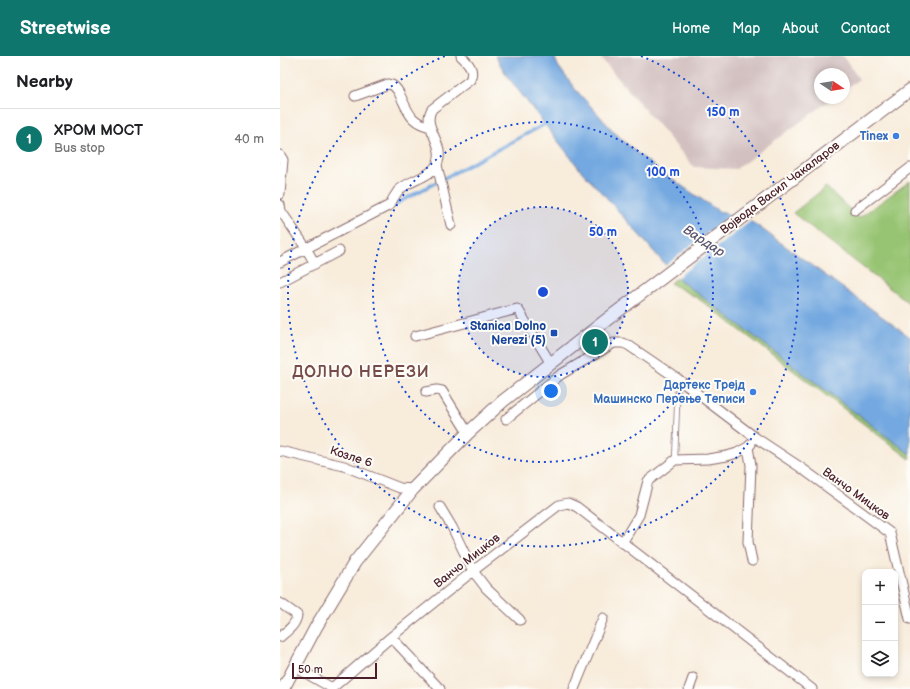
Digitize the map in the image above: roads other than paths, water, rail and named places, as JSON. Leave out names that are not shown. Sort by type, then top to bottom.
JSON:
[{"type":"street","points":[[280,262],[390,204],[399,191],[431,172],[436,165],[439,154],[436,140],[428,119],[429,114],[432,109],[470,80],[472,76],[470,66],[461,56]]},
{"type":"street","points":[[355,96],[388,84],[392,85],[397,90],[411,117],[421,125],[430,127]]},
{"type":"street","name":"Војвода Васил Чакаларов","points":[[283,689],[316,627],[355,562],[413,489],[468,433],[503,401],[652,285],[910,90]]},
{"type":"street","points":[[280,155],[283,160],[280,194]]},
{"type":"street","points":[[436,165],[440,176],[451,225]]},
{"type":"street","points":[[855,210],[910,168]]},
{"type":"street","points":[[280,205],[282,211],[315,264]]},
{"type":"street","points":[[280,282],[339,251]]},
{"type":"street","points":[[415,336],[518,309],[551,364]]},
{"type":"street","name":"Ванчо Мицков","points":[[506,419],[560,376],[614,344],[623,343],[628,345],[678,379],[756,438],[800,467],[890,533],[910,619]]},
{"type":"street","points":[[426,392],[437,390],[442,391],[468,433]]},
{"type":"street","points":[[622,543],[639,515],[648,481],[675,460],[708,459],[727,456],[748,447],[756,438]]},
{"type":"street","points":[[748,447],[752,465],[748,542],[752,561]]},
{"type":"street","name":"Козле 6","points":[[280,451],[344,466],[400,488],[413,489]]},
{"type":"street","name":"Ванчо Мицков","points":[[296,667],[331,689],[391,637],[473,571],[559,505],[568,503],[577,507],[812,689]]},
{"type":"street","points":[[440,508],[452,527],[473,571],[486,588],[520,620]]},
{"type":"street","points":[[280,603],[297,615],[293,625],[280,637]]},
{"type":"street","points":[[574,689],[603,618]]},
{"type":"street","points":[[391,637],[436,687]]},
{"type":"street","points":[[689,689],[693,678]]},
{"type":"lane","points":[[675,460],[678,379]]},
{"type":"water","name":"Вардар","points":[[495,56],[554,56],[558,66],[575,89],[616,134],[637,153],[660,171],[720,212],[745,219],[755,224],[910,337],[910,454],[677,278],[582,172],[508,77]]},
{"type":"waterway","points":[[392,206],[547,123]]},
{"type":"place","name":"Tinex","points":[[896,136]]},
{"type":"place","name":"Stanica Dolno Nerezi (5)","points":[[554,333]]},
{"type":"place","name":"ХРОМ МОСТ","points":[[595,342]]},
{"type":"place","name":"Дартекс Трејд Машинско Перење Теписи","points":[[753,392]]},
{"type":"district","name":"ДОЛНО НЕРЕЗИ","points":[[361,372]]}]
